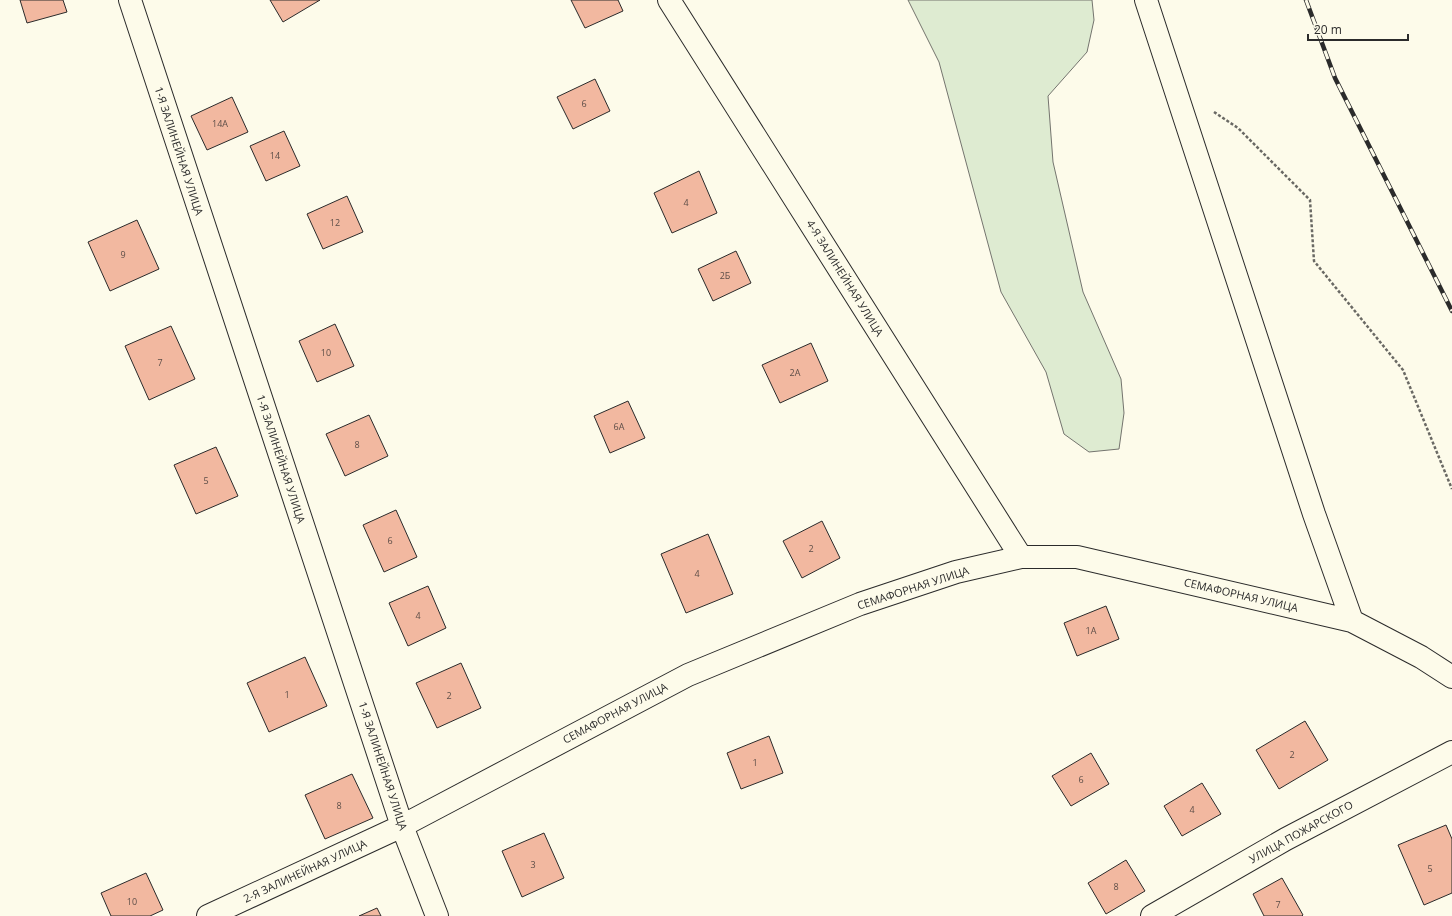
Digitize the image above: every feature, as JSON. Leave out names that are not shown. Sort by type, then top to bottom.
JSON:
[{"type":"street","name":"1-Я ЗАЛИНЕЙНАЯ УЛИЦА","points":[[130,0],[402,826],[437,916]]},
{"type":"street","name":"4-Я ЗАЛИНЕЙНАЯ УЛИЦА","points":[[669,0],[1021,556]]},
{"type":"street","points":[[1146,0],[1314,514],[1352,621]]},
{"type":"street","name":"СЕМАФОРНАЯ УЛИЦА","points":[[402,826],[688,675],[860,604],[956,572],[1021,556],[1077,557],[1352,621],[1421,657],[1452,677]]},
{"type":"street","name":"УЛИЦА ПОЖАРСКОГО","points":[[1152,916],[1286,839],[1452,752]]},
{"type":"street","name":"2-Я ЗАЛИНЕЙНАЯ УЛИЦА","points":[[208,916],[402,826]]},
{"type":"path","points":[[1212,111],[1238,128],[1310,200],[1314,261],[1403,370],[1452,489]]},
{"type":"green space","points":[[908,0],[1092,0],[1094,20],[1087,52],[1048,96],[1053,162],[1083,292],[1121,379],[1124,413],[1119,449],[1089,452],[1064,434],[1046,372],[1001,292],[939,62]]},
{"type":"building","points":[[20,0],[63,0],[67,12],[27,23]]},
{"type":"building","points":[[270,0],[320,0],[283,22]]},
{"type":"building","points":[[571,0],[618,0],[623,11],[585,28]]},
{"type":"building","points":[[595,79],[610,111],[573,129],[557,97]]},
{"type":"building","points":[[232,97],[248,132],[207,150],[191,116]]},
{"type":"building","points":[[284,131],[300,166],[266,181],[250,146]]},
{"type":"building","points":[[699,171],[717,213],[672,233],[654,193]]},
{"type":"building","points":[[347,196],[363,232],[323,249],[307,214]]},
{"type":"building","points":[[137,220],[159,269],[110,291],[88,242]]},
{"type":"building","points":[[736,251],[751,283],[713,301],[698,269]]},
{"type":"building","points":[[335,324],[354,366],[317,382],[299,341]]},
{"type":"building","points":[[171,326],[195,379],[149,400],[125,346]]},
{"type":"building","points":[[811,343],[828,381],[780,403],[762,365]]},
{"type":"building","points":[[628,401],[645,438],[610,453],[594,416]]},
{"type":"building","points":[[369,415],[388,456],[345,476],[326,434]]},
{"type":"building","points":[[216,447],[238,496],[196,514],[174,465]]},
{"type":"building","points":[[396,510],[417,557],[384,572],[363,525]]},
{"type":"building","points":[[822,521],[840,558],[802,578],[783,541]]},
{"type":"building","points":[[708,534],[733,594],[686,613],[661,554]]},
{"type":"building","points":[[428,586],[446,628],[408,646],[389,603]]},
{"type":"building","points":[[1106,606],[1119,639],[1077,656],[1064,623]]},
{"type":"building","points":[[305,657],[327,706],[269,732],[247,683]]},
{"type":"building","points":[[461,663],[481,708],[437,728],[416,683]]},
{"type":"building","points":[[1305,721],[1328,760],[1279,789],[1256,750]]},
{"type":"building","points":[[769,736],[783,773],[741,789],[727,753]]},
{"type":"building","points":[[1091,753],[1109,784],[1071,806],[1052,776]]},
{"type":"building","points":[[352,774],[373,818],[325,839],[305,795]]},
{"type":"building","points":[[1202,783],[1221,814],[1182,836],[1164,806]]},
{"type":"building","points":[[1446,825],[1452,839],[1452,893],[1424,905],[1398,845]]},
{"type":"building","points":[[544,833],[564,878],[522,897],[502,851]]},
{"type":"building","points":[[1126,860],[1145,891],[1106,914],[1088,883]]},
{"type":"building","points":[[146,873],[163,910],[150,916],[111,916],[101,893]]},
{"type":"building","points":[[1282,878],[1303,915],[1302,916],[1264,916],[1253,894]]},
{"type":"building","points":[[377,908],[381,916],[359,916]]},
{"type":"railway","points":[[1306,0],[1335,78],[1452,311]]}]
